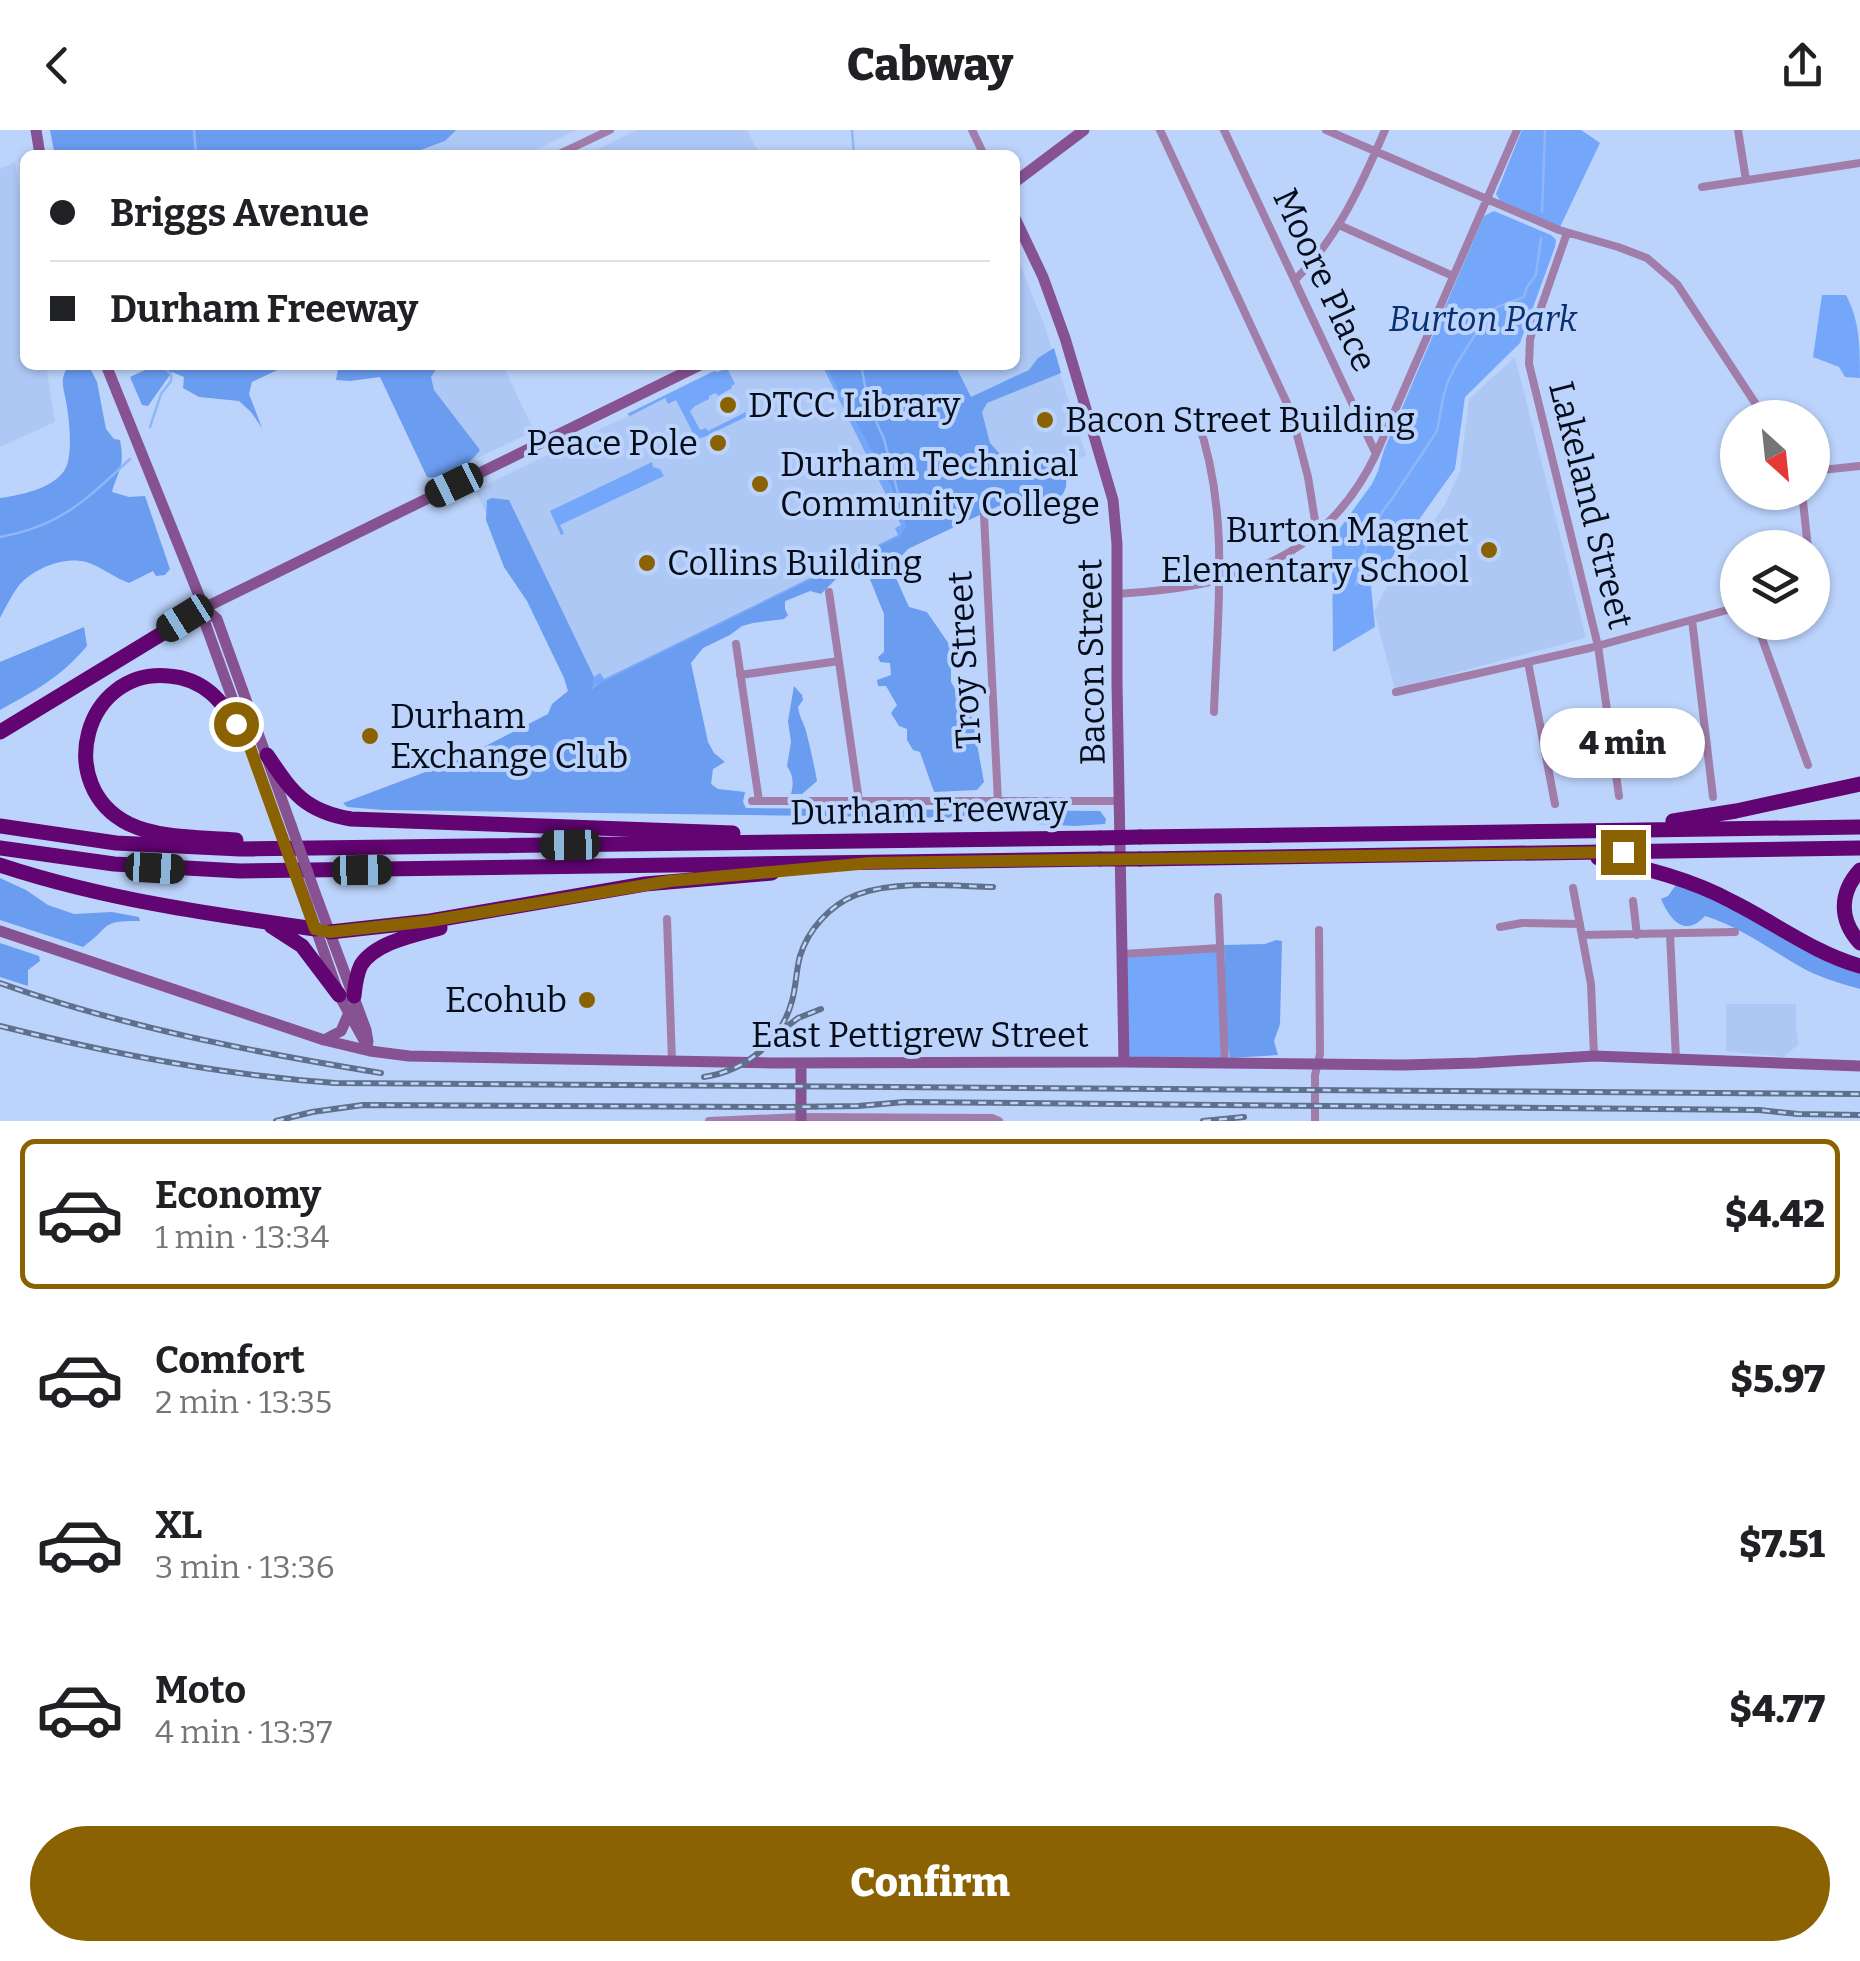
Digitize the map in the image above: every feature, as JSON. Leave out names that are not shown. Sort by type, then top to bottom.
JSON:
[{"type":"highway","points":[[0,732],[204,608]]},
{"type":"highway","points":[[248,742],[226,709],[205,688],[181,678],[155,676],[122,687],[100,707],[87,734],[85,764],[102,802],[136,827],[166,834],[334,848]]},
{"type":"highway","points":[[267,755],[306,804],[352,819],[892,841]]},
{"type":"highway","points":[[1610,830],[1704,818],[1860,784]]},
{"type":"highway","name":"Durham Freeway","points":[[0,826],[157,846],[240,849],[1860,827]]},
{"type":"highway","name":"Durham Freeway","points":[[0,848],[114,864],[240,871],[1860,848]]},
{"type":"highway","points":[[1575,853],[1695,884],[1826,953],[1860,966]]},
{"type":"highway","points":[[0,865],[138,902],[323,931],[430,921],[670,881],[870,863]]},
{"type":"highway","points":[[1860,870],[1846,890],[1844,907],[1847,926],[1860,943]]},
{"type":"highway","points":[[258,920],[302,946],[346,996],[358,971],[377,950],[432,930],[532,903]]},
{"type":"street","points":[[568,150],[610,130]]},
{"type":"street","points":[[1020,178],[1084,130]]},
{"type":"street","points":[[1160,130],[1284,394],[1308,478],[1318,534]]},
{"type":"street","name":"Moore Place","points":[[1224,130],[1376,454]]},
{"type":"street","points":[[1326,130],[1566,233],[1632,251],[1653,262],[1672,279],[1753,400]]},
{"type":"street","points":[[1295,280],[1339,225],[1385,130]]},
{"type":"street","points":[[1117,594],[1175,590],[1271,562],[1318,534],[1353,496],[1376,454],[1517,130]]},
{"type":"street","points":[[1738,130],[1746,180]]},
{"type":"street","points":[[1702,186],[1860,163]]},
{"type":"street","points":[[1339,225],[1453,276]]},
{"type":"street","name":"Bacon Street","points":[[1020,229],[1065,338],[1112,492],[1117,544],[1124,1062]]},
{"type":"street","name":"Lakeland Street","points":[[1566,233],[1530,339],[1528,364],[1598,646],[1618,796]]},
{"type":"street","points":[[108,370],[204,608],[206,624],[248,742],[284,825],[346,996],[366,1030],[370,1052]]},
{"type":"street","points":[[204,608],[690,370]]},
{"type":"street","points":[[1197,419],[1215,488],[1218,580],[1214,712]]},
{"type":"street","points":[[1830,469],[1860,466]]},
{"type":"street","name":"Troy Street","points":[[984,515],[998,802]]},
{"type":"street","points":[[830,592],[859,802]]},
{"type":"street","points":[[204,608],[217,619],[267,755],[284,825]]},
{"type":"street","points":[[1396,692],[1598,646],[1720,611]]},
{"type":"street","points":[[1692,620],[1713,796]]},
{"type":"street","points":[[1763,640],[1808,765]]},
{"type":"street","points":[[736,644],[755,801],[1120,802]]},
{"type":"street","points":[[740,675],[839,660]]},
{"type":"street","points":[[1528,662],[1555,804]]},
{"type":"street","points":[[1572,888],[1591,984],[1594,1056]]},
{"type":"street","points":[[1218,897],[1225,1063]]},
{"type":"street","points":[[1633,901],[1636,935]]},
{"type":"street","points":[[667,920],[672,1061]]},
{"type":"street","points":[[1500,927],[1522,922],[1580,924]]},
{"type":"street","points":[[1315,1121],[1314,1074],[1320,1054],[1319,930]]},
{"type":"street","name":"East Pettigrew Street","points":[[0,931],[324,1040],[370,1052],[420,1056],[801,1063],[1440,1065],[1594,1056],[1860,1066]]},
{"type":"street","points":[[1582,936],[1735,932]]},
{"type":"street","points":[[1670,934],[1676,1060]]},
{"type":"street","points":[[1123,954],[1220,948]]},
{"type":"street","points":[[346,996],[348,1015],[370,1052]]},
{"type":"street","points":[[324,1040],[341,1030],[348,1015]]},
{"type":"street","points":[[801,1063],[801,1119]]},
{"type":"street","points":[[709,1121],[999,1121]]},
{"type":"shaded area","points":[[50,130],[576,130],[535,150],[53,150]]},
{"type":"shaded area","points":[[50,130],[456,130],[445,141],[421,150],[54,150]]},
{"type":"shaded area","points":[[636,130],[747,130],[757,150],[597,150]]},
{"type":"shaded area","points":[[15,162],[20,194],[20,370],[47,370],[55,422],[0,447],[0,169]]},
{"type":"shaded area","name":"Durham Technical Community College","points":[[1020,264],[1045,327],[1086,455],[579,704],[475,490],[722,370],[1020,370]]},
{"type":"shaded area","points":[[1054,348],[1061,373],[987,403],[982,412],[990,443],[1009,464],[1067,462],[1063,494],[1045,503],[1032,500],[1003,504],[908,549],[898,560],[895,576],[909,607],[927,612],[951,647],[951,682],[972,717],[984,782],[977,790],[934,792],[920,752],[913,750],[907,740],[907,729],[899,726],[891,713],[897,705],[886,686],[878,686],[877,680],[891,675],[890,663],[880,662],[878,657],[884,652],[884,614],[867,572],[843,572],[821,594],[810,591],[785,601],[788,615],[784,619],[742,626],[703,648],[691,663],[708,742],[725,762],[713,769],[711,784],[718,789],[745,792],[746,808],[1100,811],[1105,824],[1037,824],[1033,819],[383,810],[347,807],[343,803],[460,759],[548,714],[552,704],[568,691],[527,601],[504,567],[486,520],[487,500],[509,500],[594,677],[592,689],[899,536],[906,526],[891,487],[829,370],[958,370],[971,397],[1029,370],[1038,358]]},
{"type":"shaded area","name":"Burton Magnet Elementary School","points":[[1515,357],[1586,638],[1395,689],[1374,612],[1444,506],[1460,471],[1469,399]]},
{"type":"shaded area","points":[[67,370],[91,370],[106,429],[120,440],[122,462],[112,492],[145,496],[170,569],[165,575],[156,576],[153,571],[129,583],[86,562],[60,562],[26,578],[0,618],[0,498],[44,487],[64,471],[70,437]]},
{"type":"shaded area","points":[[145,370],[277,370],[252,382],[249,394],[262,428],[239,401],[199,397],[183,388],[184,377],[172,372],[148,406],[142,405],[130,377]]},
{"type":"shaded area","points":[[338,370],[436,370],[431,377],[434,390],[480,450],[456,470],[427,477],[380,377],[336,380]]},
{"type":"shaded area","points":[[505,370],[534,431],[463,465],[417,372]]},
{"type":"shaded area","points":[[84,627],[87,646],[67,667],[0,710],[0,662]]},
{"type":"shaded area","points":[[794,686],[802,695],[798,707],[817,781],[802,794],[791,794],[792,779],[787,766]]},
{"type":"shaded area","points":[[0,878],[48,905],[74,914],[112,912],[139,917],[140,921],[112,923],[83,947],[0,920]]},
{"type":"shaded area","points":[[1676,885],[1709,896],[1860,973],[1860,989],[1806,970],[1742,932],[1705,916],[1691,926],[1679,924],[1661,899]]},
{"type":"shaded area","points":[[1282,941],[1280,1024],[1274,1041],[1278,1055],[1230,1058],[1224,945]]},
{"type":"shaded area","points":[[0,943],[39,956],[40,961],[28,970],[28,986],[0,977]]},
{"type":"shaded area","points":[[1726,1004],[1796,1004],[1799,1044],[1784,1057],[1726,1051]]},
{"type":"green space","name":"Burton Park","points":[[1522,130],[1581,130],[1600,143],[1560,227],[1501,202],[1496,194]]},
{"type":"green space","name":"Burton Park","points":[[1494,211],[1556,240],[1520,343],[1465,397],[1455,469],[1371,587],[1375,627],[1333,652],[1332,539],[1372,484],[1484,216]]},
{"type":"green space","points":[[1822,295],[1846,295],[1851,305],[1858,335],[1860,378],[1845,377],[1839,367],[1813,357]]},
{"type":"green space","points":[[728,370],[735,384],[718,396],[709,396],[690,411],[700,430],[708,431],[746,412],[748,416],[698,439],[676,400],[668,404],[665,398],[630,416],[627,414],[714,371]]},
{"type":"green space","points":[[824,370],[829,370],[891,487],[906,526],[899,536],[591,689],[594,677],[600,673],[604,679],[898,535],[895,528],[901,525]]},
{"type":"green space","points":[[652,462],[664,476],[560,525],[564,534],[561,535],[550,511]]},
{"type":"green space","points":[[1218,951],[1223,1061],[1126,1060],[1125,957]]},
{"type":"waterway","points":[[194,130],[196,150]]},
{"type":"waterway","points":[[852,130],[854,150]]},
{"type":"waterway","points":[[1542,212],[1545,130]]},
{"type":"waterway","points":[[1356,585],[1373,528],[1437,431],[1443,398],[1456,365],[1497,307],[1524,297],[1536,275],[1541,238]]},
{"type":"waterway","points":[[150,427],[161,394],[171,381],[167,370]]},
{"type":"waterway","points":[[862,370],[869,406],[884,439],[900,501]]},
{"type":"waterway","points":[[0,537],[56,518],[86,499],[130,459]]},
{"type":"railway","points":[[704,1077],[747,1061],[770,1041],[787,1016],[808,937],[837,905],[856,895],[888,887],[993,887]]},
{"type":"railway","points":[[0,983],[93,1013],[189,1037],[381,1073]]},
{"type":"railway","points":[[781,1031],[798,1018],[821,1009]]},
{"type":"railway","points":[[0,1026],[166,1062],[335,1083],[1860,1094]]},
{"type":"railway","points":[[276,1121],[363,1105],[787,1107],[905,1102],[1759,1110],[1860,1115]]},
{"type":"railway","points":[[1203,1121],[1244,1117]]},
{"type":"place","name":"DTCC Library","points":[[728,405]]},
{"type":"place","name":"Bacon Street Building","points":[[1045,420]]},
{"type":"place","name":"Peace Pole","points":[[718,443]]},
{"type":"place","name":"Durham Technical Community College","points":[[760,484]]},
{"type":"place","name":"Burton Magnet Elementary School","points":[[1489,550]]},
{"type":"place","name":"Collins Building","points":[[647,563]]},
{"type":"place","name":"Durham Exchange Club","points":[[370,736]]},
{"type":"place","name":"Ecohub","points":[[587,1000]]},
{"type":"route","points":[[236,724],[248,742],[315,929],[330,932],[430,921],[670,881],[870,863],[1623,852]]}]
